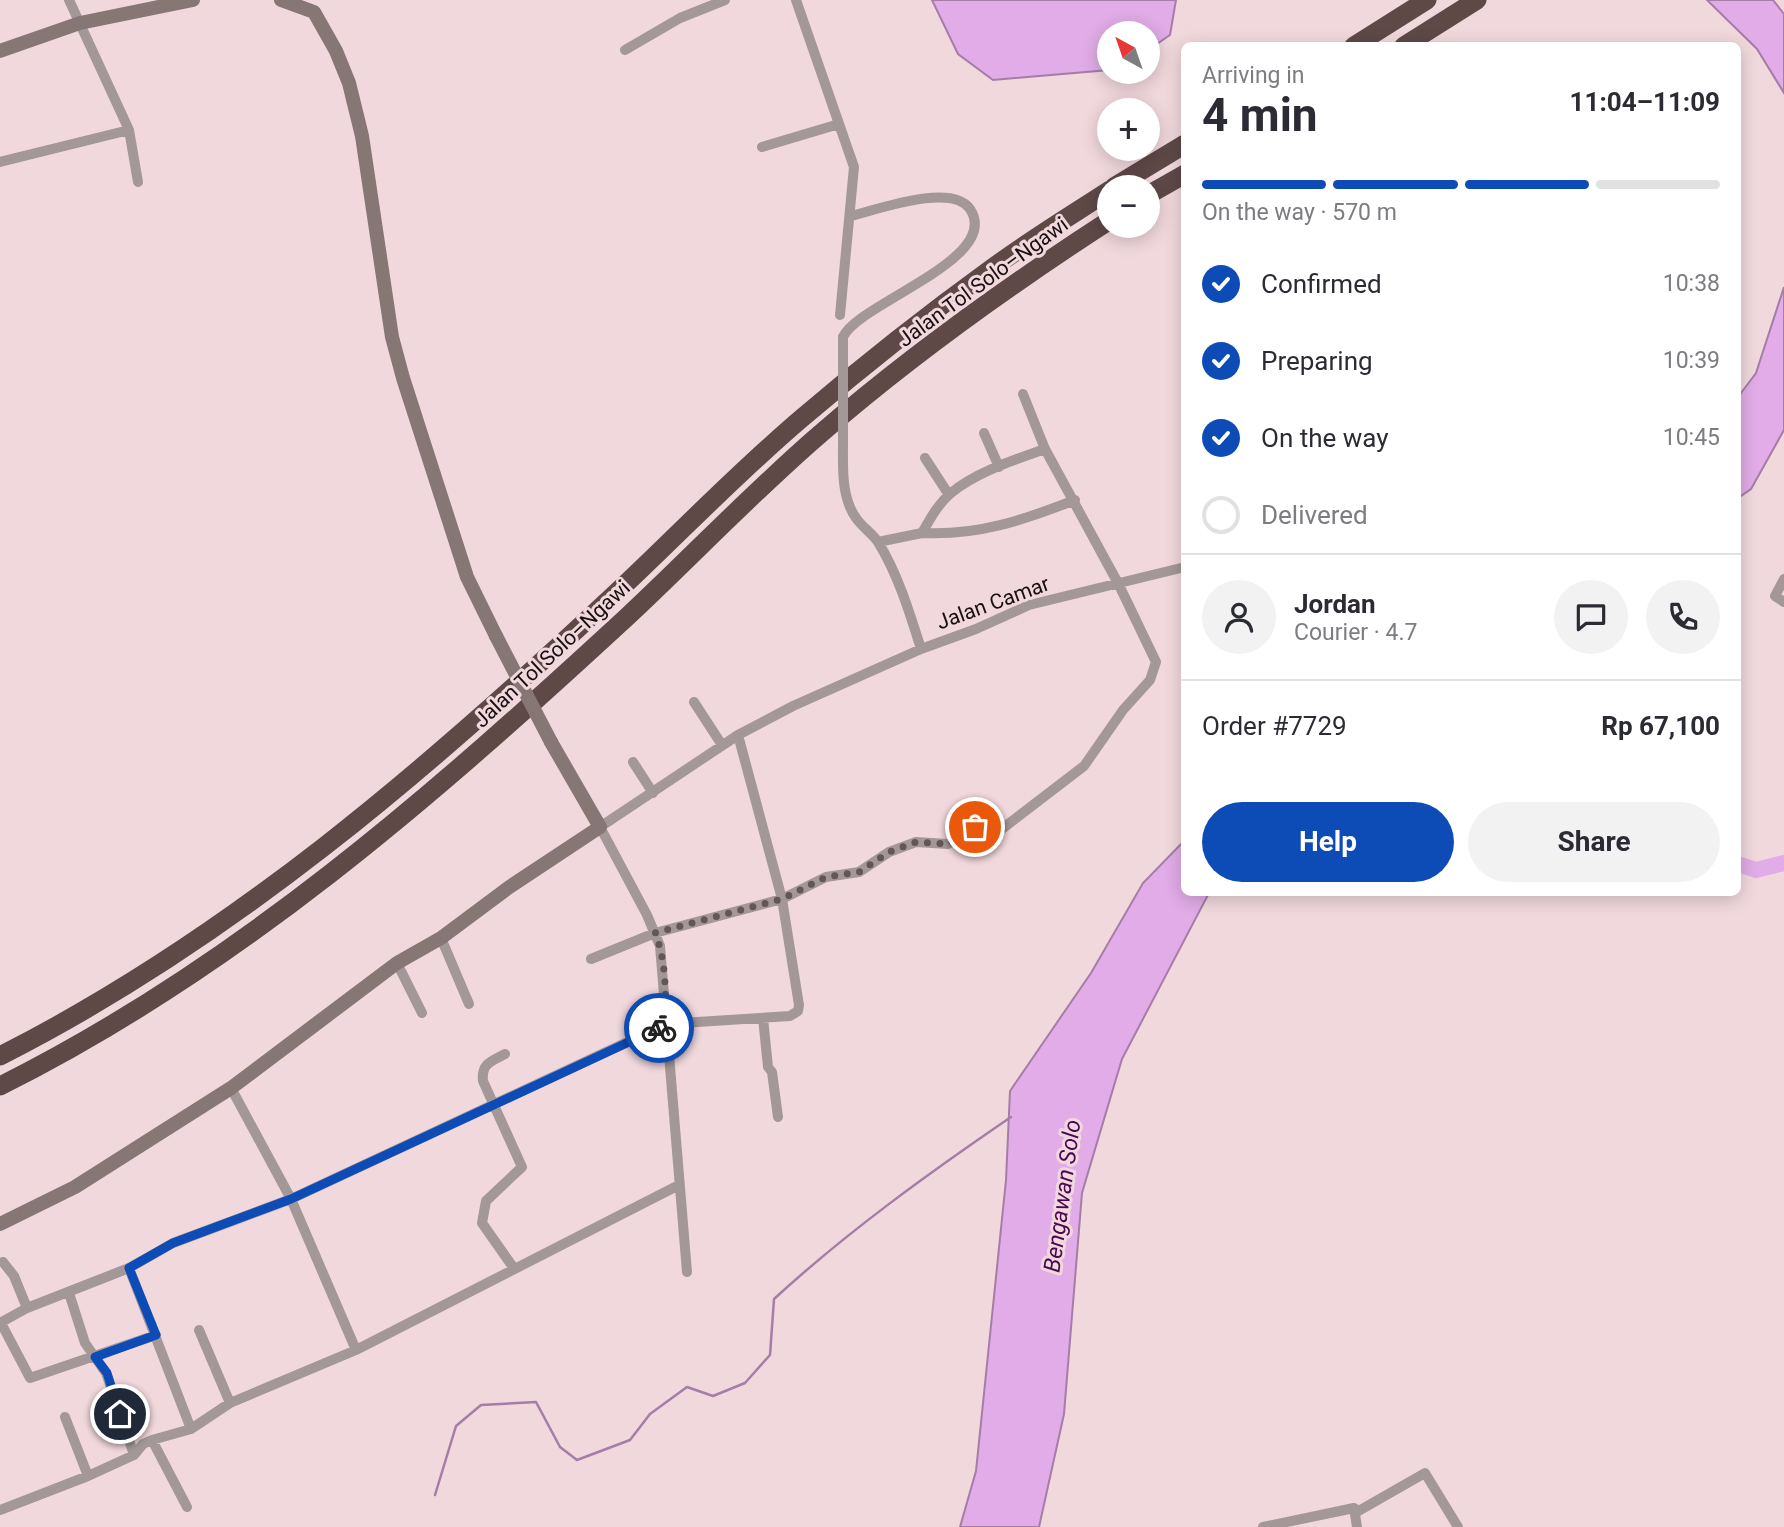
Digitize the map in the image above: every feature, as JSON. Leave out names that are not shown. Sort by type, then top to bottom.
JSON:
[{"type":"highway","points":[[1360,42],[1427,0]]},
{"type":"highway","points":[[1410,42],[1472,4]]},
{"type":"highway","points":[[1134,175],[1181,146]]},
{"type":"highway","points":[[1160,188],[1181,176]]},
{"type":"highway","name":"Jalan Tol Solo–Ngawi","points":[[0,1056],[174,955],[286,878],[370,812],[481,715],[614,596],[799,421],[887,348],[993,267],[1097,199]]},
{"type":"highway","name":"Jalan Tol Solo–Ngawi","points":[[0,1086],[133,1013],[202,969],[301,898],[422,802],[497,736],[818,436],[909,362],[1022,277],[1097,228]]},
{"type":"street","points":[[69,0],[130,130],[138,182]]},
{"type":"street","points":[[0,51],[80,23],[155,4],[194,0]]},
{"type":"street","points":[[281,0],[307,4],[321,21],[336,51],[357,111],[392,337],[412,411],[467,577],[551,742],[600,827],[655,933],[663,961],[687,1272]]},
{"type":"street","points":[[625,50],[680,18],[723,0]]},
{"type":"street","points":[[796,0],[854,167],[841,315]]},
{"type":"street","points":[[762,147],[839,124]]},
{"type":"street","points":[[0,162],[130,130]]},
{"type":"street","points":[[851,216],[939,197],[968,206],[971,211],[973,229],[966,246],[956,256],[915,286],[853,323],[843,337],[843,475],[847,496],[855,517],[878,542],[908,607],[920,649]]},
{"type":"street","points":[[590,959],[655,933],[782,899],[826,877],[859,872],[889,852],[916,842],[948,844],[975,827],[994,835],[1060,786],[1093,756],[1156,668],[1154,658],[1119,585],[1045,449],[1023,394]]},
{"type":"street","points":[[984,433],[999,467]]},
{"type":"street","points":[[922,533],[949,495],[999,467],[1045,449]]},
{"type":"street","points":[[925,458],[949,495]]},
{"type":"street","points":[[878,542],[922,533],[969,533],[1020,520],[1075,500]]},
{"type":"street","name":"Jalan Camar","points":[[600,827],[738,735],[793,706],[920,649],[1029,606],[1181,567]]},
{"type":"street","points":[[1784,579],[1775,596],[1784,602]]},
{"type":"street","points":[[694,702],[722,745]]},
{"type":"street","points":[[156,1335],[30,1378],[0,1323],[27,1308],[129,1268],[173,1243],[291,1199],[666,1024],[790,1016],[798,1011],[782,899],[738,735]]},
{"type":"street","points":[[633,762],[653,793]]},
{"type":"street","points":[[0,1224],[75,1187],[231,1088],[397,963],[441,938],[508,888],[600,827]]},
{"type":"street","points":[[441,938],[469,1004]]},
{"type":"street","points":[[397,963],[422,1013]]},
{"type":"street","points":[[763,1018],[768,1067],[772,1072],[778,1117]]},
{"type":"street","points":[[505,1054],[488,1063],[482,1070],[483,1081],[522,1167],[486,1201],[482,1223],[513,1267]]},
{"type":"street","points":[[231,1088],[291,1199],[356,1350]]},
{"type":"street","points":[[0,1510],[134,1455],[143,1444],[152,1440],[191,1429],[230,1404],[356,1350],[513,1267],[679,1185]]},
{"type":"street","points":[[3,1262],[14,1276],[27,1308]]},
{"type":"street","points":[[129,1268],[191,1429]]},
{"type":"street","points":[[69,1293],[85,1343],[107,1373],[134,1455]]},
{"type":"street","points":[[199,1330],[230,1404]]},
{"type":"street","points":[[65,1416],[88,1476]]},
{"type":"street","points":[[152,1440],[187,1507]]},
{"type":"street","points":[[1355,1514],[1425,1473],[1433,1481],[1458,1527]]},
{"type":"street","points":[[1263,1527],[1354,1508],[1357,1527]]},
{"type":"water","points":[[932,0],[1176,0],[1170,35],[1160,42],[1160,21],[1097,21],[1097,71],[993,80],[958,54]]},
{"type":"water","points":[[1707,0],[1773,0],[1784,14],[1784,93],[1757,49]]},
{"type":"water","points":[[1784,287],[1784,430],[1751,489],[1741,496],[1741,393],[1756,373]]},
{"type":"water","name":"Bengawan Solo","points":[[1181,844],[1181,896],[1207,896],[1122,1059],[1082,1193],[1064,1414],[1039,1527],[960,1527],[976,1471],[1006,1180],[1010,1091],[1091,973],[1143,883]]},
{"type":"waterway","points":[[1741,865],[1756,870],[1784,863]]},
{"type":"waterway","points":[[435,1495],[456,1426],[481,1405],[536,1402],[560,1447],[577,1460],[630,1440],[650,1414],[687,1387],[713,1396],[745,1383],[770,1355],[774,1299],[830,1250],[889,1204],[1011,1117]]},
{"type":"way so far","points":[[659,1028],[666,1024],[665,980],[660,946],[655,933],[782,899],[826,877],[859,872],[889,852],[922,841],[948,844],[975,827]]},
{"type":"route","points":[[120,1414],[107,1373],[95,1357],[156,1335],[129,1268],[140,1260],[173,1243],[291,1199],[659,1028]]}]
